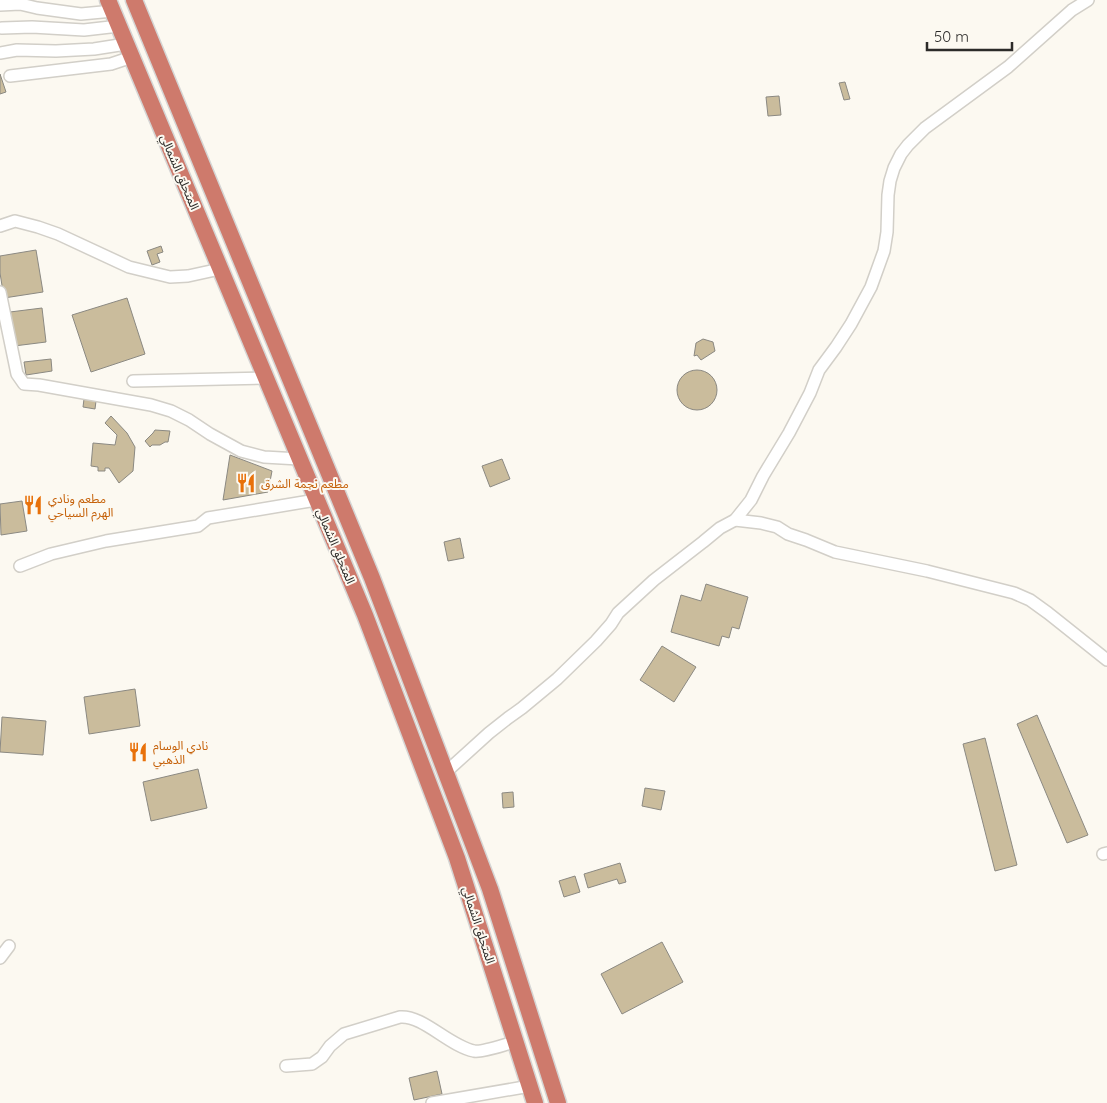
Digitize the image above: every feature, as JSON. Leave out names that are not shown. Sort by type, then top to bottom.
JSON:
[{"type":"highway","name":"المتحلق الشمالي","points":[[134,0],[372,578],[490,889],[558,1103]]},
{"type":"highway","name":"المتحلق الشمالي","points":[[113,12],[365,614],[454,849],[535,1103]]},
{"type":"lane","points":[[446,772],[489,733],[557,679],[596,641],[618,613],[654,580],[720,528],[735,520],[751,500],[810,393],[819,370],[846,332],[871,287],[884,251],[890,181],[901,154],[908,144],[925,128],[1008,67],[1057,22],[1088,0]]},
{"type":"lane","points":[[0,5],[20,4],[81,14],[113,12]]},
{"type":"lane","points":[[2,28],[32,27],[84,30],[113,12]]},
{"type":"lane","points":[[0,53],[17,50],[129,50]]},
{"type":"lane","points":[[10,76],[112,64],[129,50]]},
{"type":"lane","points":[[0,226],[15,221],[38,227],[58,234],[129,267],[170,277],[188,276],[220,269]]},
{"type":"lane","points":[[0,292],[17,374],[24,384],[151,404],[189,420],[241,451],[264,457],[299,458]]},
{"type":"lane","points":[[133,381],[266,378]]},
{"type":"lane","points":[[20,566],[51,554],[106,540],[198,526],[208,518],[316,500]]},
{"type":"lane","points":[[735,520],[777,527],[788,534],[836,552],[927,571],[1014,593],[1030,600],[1107,660]]},
{"type":"lane","points":[[0,958],[9,946]]},
{"type":"lane","points":[[286,1066],[312,1064],[322,1057],[330,1046],[344,1034],[406,1016],[415,1019],[460,1046],[476,1052],[516,1042]]},
{"type":"lane","points":[[432,1103],[530,1086]]},
{"type":"building","points":[[0,74],[6,92],[0,94]]},
{"type":"building","points":[[845,82],[850,99],[844,100],[839,83]]},
{"type":"building","points":[[779,96],[781,115],[768,116],[766,97]]},
{"type":"building","points":[[161,246],[163,252],[157,254],[160,262],[152,265],[147,251]]},
{"type":"building","points":[[36,250],[43,292],[4,298],[0,273],[0,256]]},
{"type":"building","points":[[127,298],[145,354],[91,372],[72,315]]},
{"type":"building","points":[[42,308],[46,342],[14,346],[10,312]]},
{"type":"building","points":[[703,339],[713,342],[715,351],[701,360],[697,355],[694,356],[696,343]]},
{"type":"building","points":[[51,359],[52,371],[26,375],[24,362]]},
{"type":"building","points":[[697,370],[711,376],[717,390],[711,404],[697,410],[683,404],[677,390],[683,376]]},
{"type":"building","points":[[84,399],[96,401],[95,409],[83,407]]},
{"type":"building","points":[[111,416],[127,433],[135,447],[133,471],[119,483],[109,468],[105,468],[105,471],[98,471],[98,467],[91,466],[93,443],[115,445],[117,435],[105,423]]},
{"type":"building","points":[[155,430],[170,431],[168,442],[150,447],[145,441]]},
{"type":"building","points":[[230,455],[272,471],[268,492],[223,500]]},
{"type":"building","points":[[502,459],[510,479],[490,487],[482,466]]},
{"type":"building","points":[[22,501],[27,531],[1,535],[0,504]]},
{"type":"building","points":[[460,538],[464,558],[448,561],[444,542]]},
{"type":"building","points":[[706,584],[748,597],[739,629],[732,627],[729,638],[722,636],[719,646],[671,632],[681,595],[701,601]]},
{"type":"building","points":[[662,646],[696,667],[674,702],[640,680]]},
{"type":"building","points":[[135,689],[140,726],[89,734],[84,697]]},
{"type":"building","points":[[1037,715],[1088,835],[1067,843],[1017,724]]},
{"type":"building","points":[[2,717],[46,721],[43,755],[0,752]]},
{"type":"building","points":[[985,738],[1017,865],[995,871],[963,744]]},
{"type":"building","points":[[198,769],[207,808],[151,821],[143,782]]},
{"type":"building","points":[[645,788],[665,791],[661,810],[642,806]]},
{"type":"building","points":[[513,792],[514,807],[503,808],[502,793]]},
{"type":"building","points":[[620,863],[626,882],[619,884],[617,879],[588,888],[584,874]]},
{"type":"building","points":[[575,876],[580,892],[564,897],[559,881]]},
{"type":"building","points":[[662,942],[683,982],[622,1014],[601,974]]},
{"type":"building","points":[[437,1071],[442,1094],[414,1100],[409,1078]]},
{"type":"place","name":"مطعم نجمة الشرق","points":[[246,483]]},
{"type":"place","name":"مطعم ونادي الهرم السياحي","points":[[33,505]]},
{"type":"place","name":"نادي الوسام الذهبي","points":[[138,752]]}]
